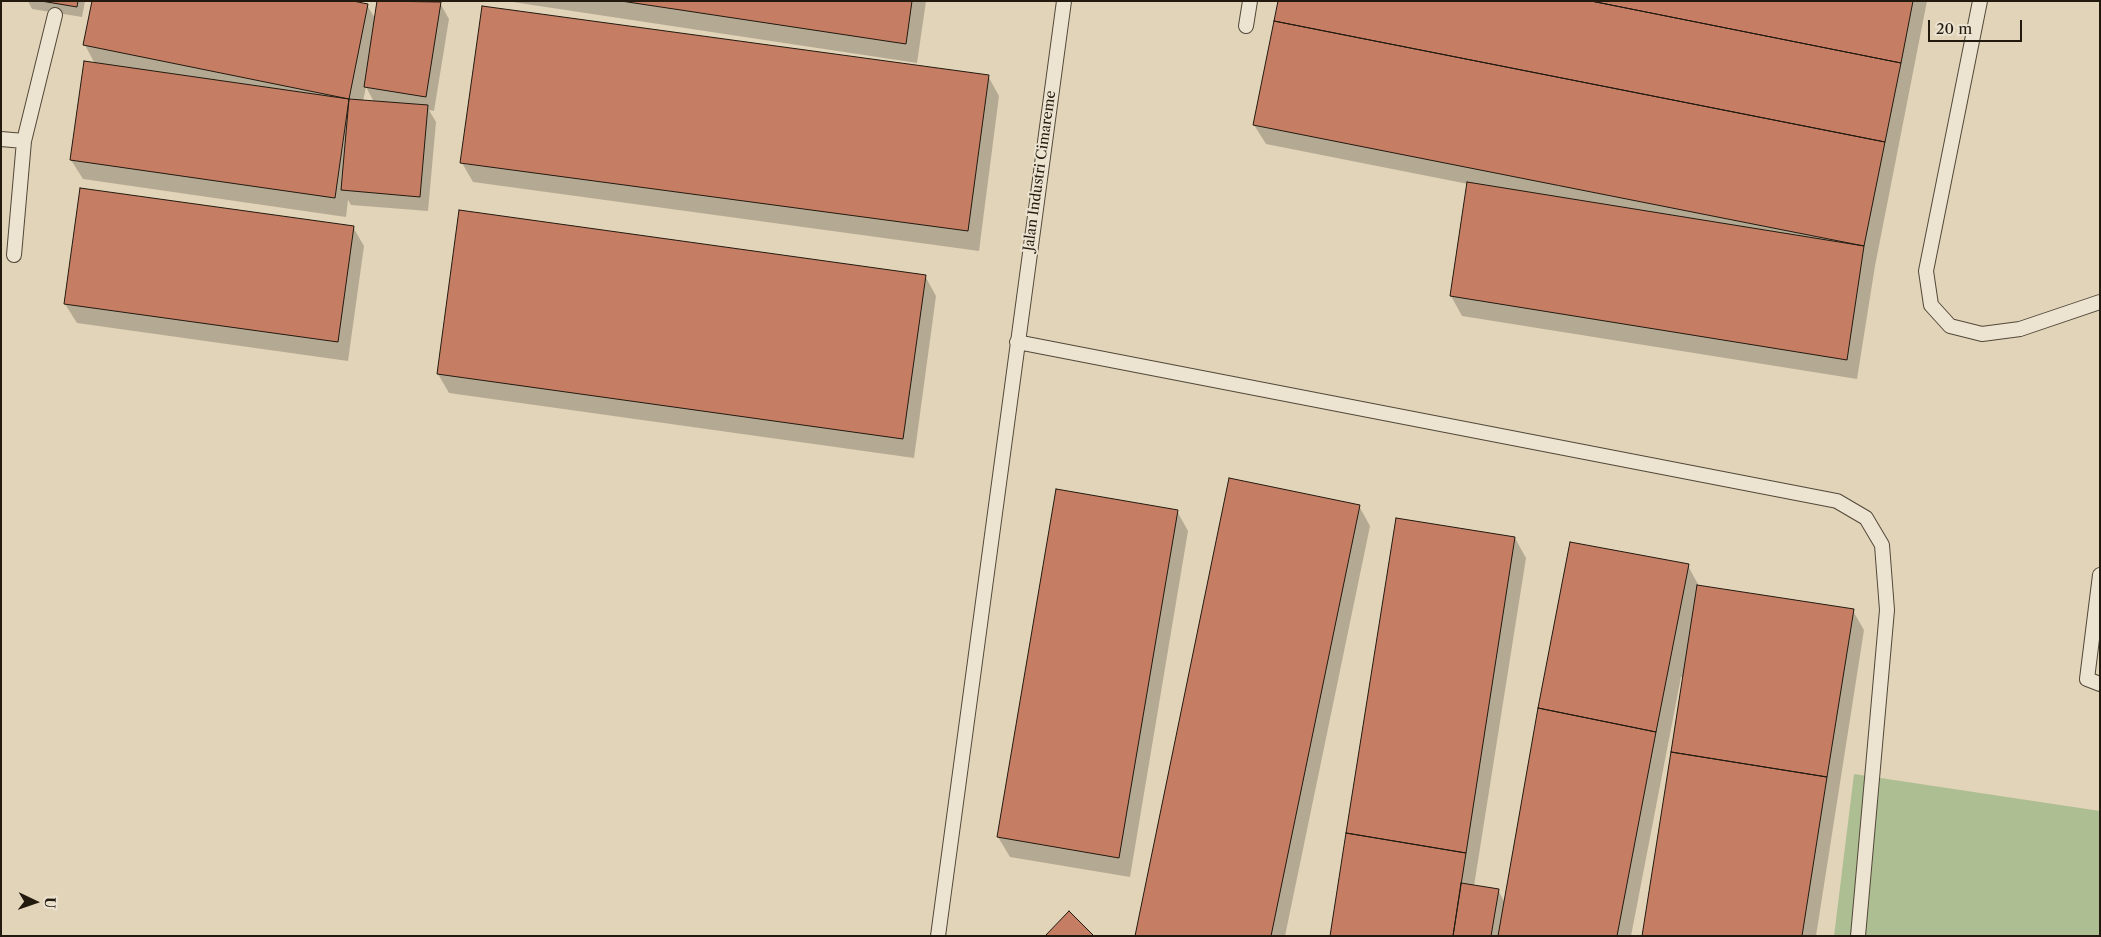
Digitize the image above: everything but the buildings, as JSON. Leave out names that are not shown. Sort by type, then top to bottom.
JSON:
[{"type":"lane","name":"Jalan Industri Cimareme","points":[[938,936],[1064,1]]},
{"type":"lane","points":[[1246,26],[1250,1]]},
{"type":"lane","points":[[1980,1],[1926,271],[1931,305],[1950,326],[1982,334],[2020,329],[2100,302]]},
{"type":"lane","points":[[14,255],[24,141],[55,15]]},
{"type":"lane","points":[[1,139],[24,141]]},
{"type":"lane","points":[[1017,342],[1836,502],[1866,518],[1882,545],[1887,610],[1858,936]]},
{"type":"lane","points":[[2100,575],[2087,679],[2100,684]]},
{"type":"green space","points":[[1854,774],[2100,811],[2100,936],[1834,936]]}]
